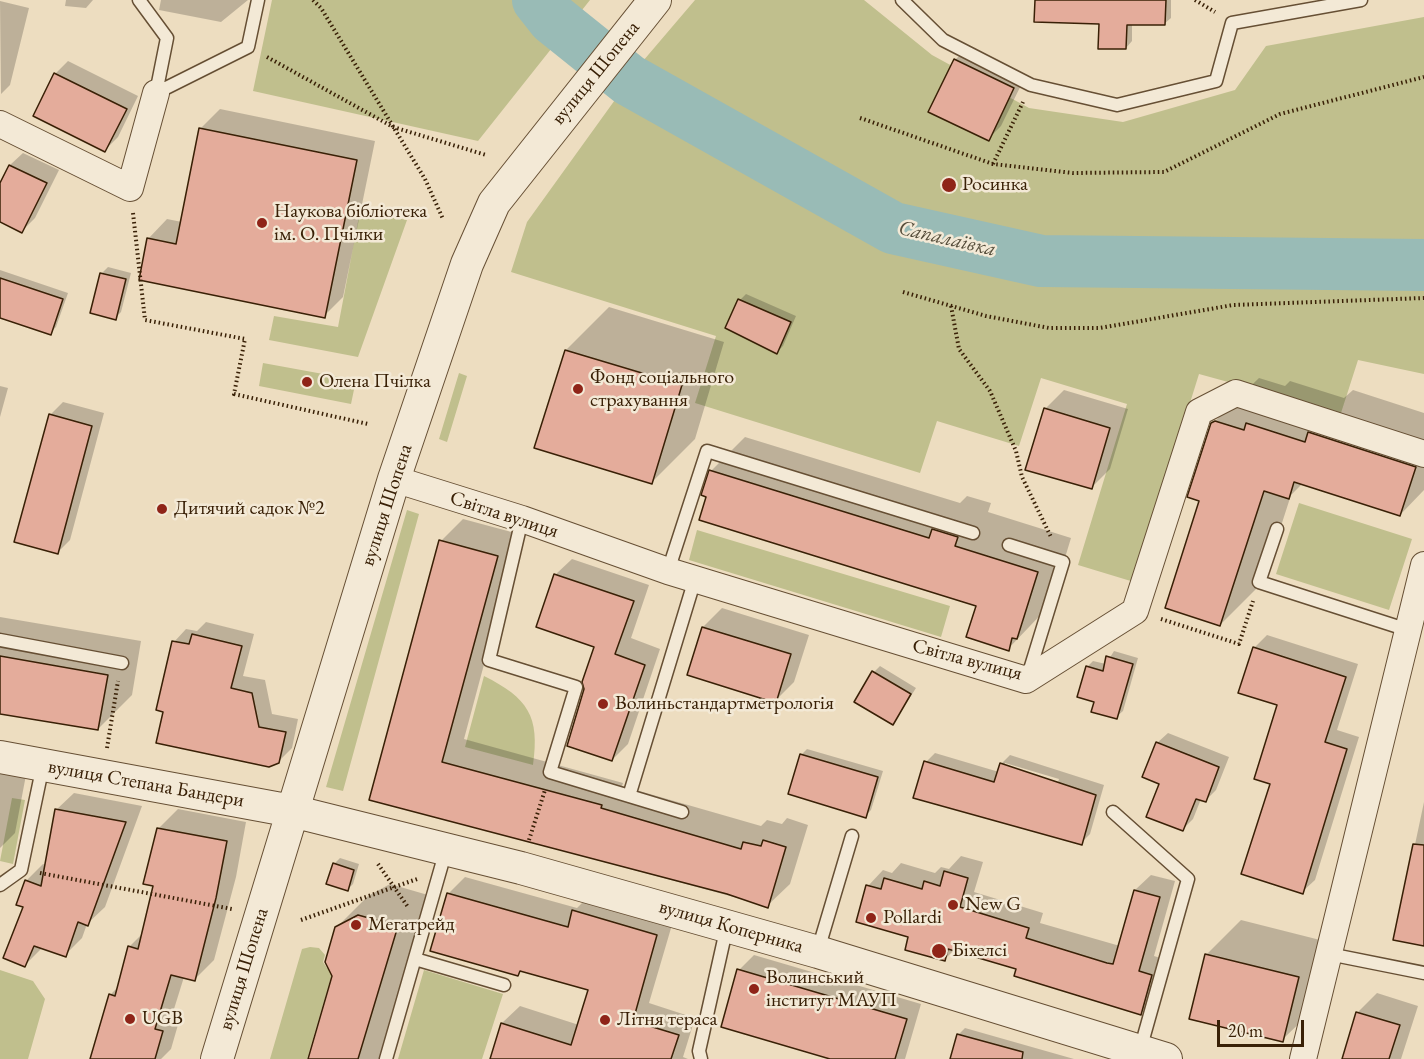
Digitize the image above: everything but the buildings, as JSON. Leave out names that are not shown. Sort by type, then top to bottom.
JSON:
[{"type":"street","name":"вулиця Шопена","points":[[217,1059],[394,479],[467,264],[494,203],[655,0]]},
{"type":"street","points":[[0,124],[130,188],[156,93]]},
{"type":"street","name":"Світла вулиця","points":[[394,479],[522,519],[668,571],[1026,680],[1135,610],[1199,412],[1236,393],[1424,454]]},
{"type":"street","points":[[1303,1059],[1424,565]]},
{"type":"street","name":"вулиця Степана Бандери","points":[[0,757],[292,811]]},
{"type":"street","name":"вулиця Коперника","points":[[292,811],[443,860],[521,868],[727,925],[1153,1055]]},
{"type":"lane","points":[[139,0],[167,38],[156,93]]},
{"type":"lane","points":[[156,93],[248,47],[258,0]]},
{"type":"lane","points":[[902,0],[943,40],[1031,85],[1117,105],[1216,81],[1232,23],[1361,0]]},
{"type":"lane","points":[[668,571],[707,451],[973,533]]},
{"type":"lane","points":[[522,519],[489,660],[576,687],[550,772],[682,812]]},
{"type":"lane","points":[[1277,529],[1259,582],[1408,630]]},
{"type":"lane","points":[[1009,545],[1064,562],[1026,680]]},
{"type":"lane","points":[[629,796],[695,579]]},
{"type":"lane","points":[[0,640],[122,663]]},
{"type":"lane","points":[[0,885],[21,870],[43,765]]},
{"type":"lane","points":[[1113,812],[1188,879],[1153,1055]]},
{"type":"lane","points":[[818,952],[852,836]]},
{"type":"lane","points":[[386,1059],[443,860]]},
{"type":"lane","points":[[700,1059],[699,1051],[727,925]]},
{"type":"lane","points":[[1329,954],[1424,973]]},
{"type":"lane","points":[[415,960],[504,985]]},
{"type":"path","points":[[313,0],[321,8],[425,179],[443,219]]},
{"type":"path","points":[[248,47],[393,127],[486,155]]},
{"type":"path","points":[[860,118],[993,164],[1073,173],[1164,172],[1280,114],[1424,77]]},
{"type":"path","points":[[993,164],[1031,85]]},
{"type":"path","points":[[130,188],[145,320],[245,339],[234,394],[368,424]]},
{"type":"path","points":[[903,292],[987,316],[1049,328],[1100,328],[1233,305],[1424,298]]},
{"type":"path","points":[[951,306],[959,349],[990,391],[1016,451],[1022,477],[1064,562]]},
{"type":"path","points":[[1180,625],[1239,644],[1259,582]]},
{"type":"path","points":[[106,748],[122,663]]},
{"type":"path","points":[[521,868],[550,772]]},
{"type":"path","points":[[301,920],[394,887],[443,860]]},
{"type":"path","points":[[377,862],[423,928]]},
{"type":"path","points":[[21,870],[232,909]]},
{"type":"shaded area","points":[[272,0],[590,0],[478,141],[253,91]]},
{"type":"shaded area","points":[[695,0],[864,0],[932,55],[1029,108],[1123,122],[1235,90],[1266,46],[1424,17],[1424,374],[1358,360],[1341,413],[1199,374],[1134,582],[1078,565],[1127,404],[1041,378],[1019,446],[937,421],[920,473],[695,403],[716,336],[511,272],[527,222],[643,61]]},
{"type":"shaded area","points":[[360,211],[407,220],[358,357],[269,340],[274,316],[338,327]]},
{"type":"shaded area","points":[[263,363],[356,380],[351,404],[259,386]]},
{"type":"shaded area","points":[[459,373],[467,376],[447,442],[439,439]]},
{"type":"shaded area","points":[[1299,503],[1412,539],[1389,610],[1276,574]]},
{"type":"shaded area","points":[[407,510],[419,514],[343,791],[326,787]]},
{"type":"shaded area","points":[[697,530],[950,606],[941,637],[689,560]]},
{"type":"shaded area","points":[[484,676],[511,692],[528,710],[534,734],[533,765],[465,747]]},
{"type":"shaded area","points":[[12,798],[25,800],[13,864],[0,861]]},
{"type":"shaded area","points":[[319,948],[325,955],[323,962],[327,968],[333,970],[307,1059],[270,1059],[302,949]]},
{"type":"shaded area","points":[[0,970],[33,981],[45,999],[28,1059],[0,1059]]},
{"type":"shaded area","points":[[424,970],[503,994],[482,1059],[398,1059]]},
{"type":"waterway","name":"Сапалаївка","points":[[538,0],[553,19],[629,80],[893,228],[1041,261],[1424,265]]},
{"type":"place","name":"Росинка","points":[[949,185]]},
{"type":"place","name":"Наукова бібліотека ім. О. Пчілки","points":[[262,223]]},
{"type":"place","name":"Олена Пчілка","points":[[307,382]]},
{"type":"place","name":"Фонд соціального страхування","points":[[578,389]]},
{"type":"place","name":"Дитячий садок №2","points":[[162,509]]},
{"type":"place","name":"Волиньстандартметрологія","points":[[603,704]]},
{"type":"place","name":"New G","points":[[953,905]]},
{"type":"place","name":"Pollardi","points":[[871,918]]},
{"type":"place","name":"Мегатрейд","points":[[356,925]]},
{"type":"place","name":"Біхелсі","points":[[939,951]]},
{"type":"place","name":"Волинський інститут МАУП","points":[[754,989]]},
{"type":"place","name":"UGB","points":[[130,1019]]},
{"type":"place","name":"Літня тераса","points":[[605,1020]]}]
